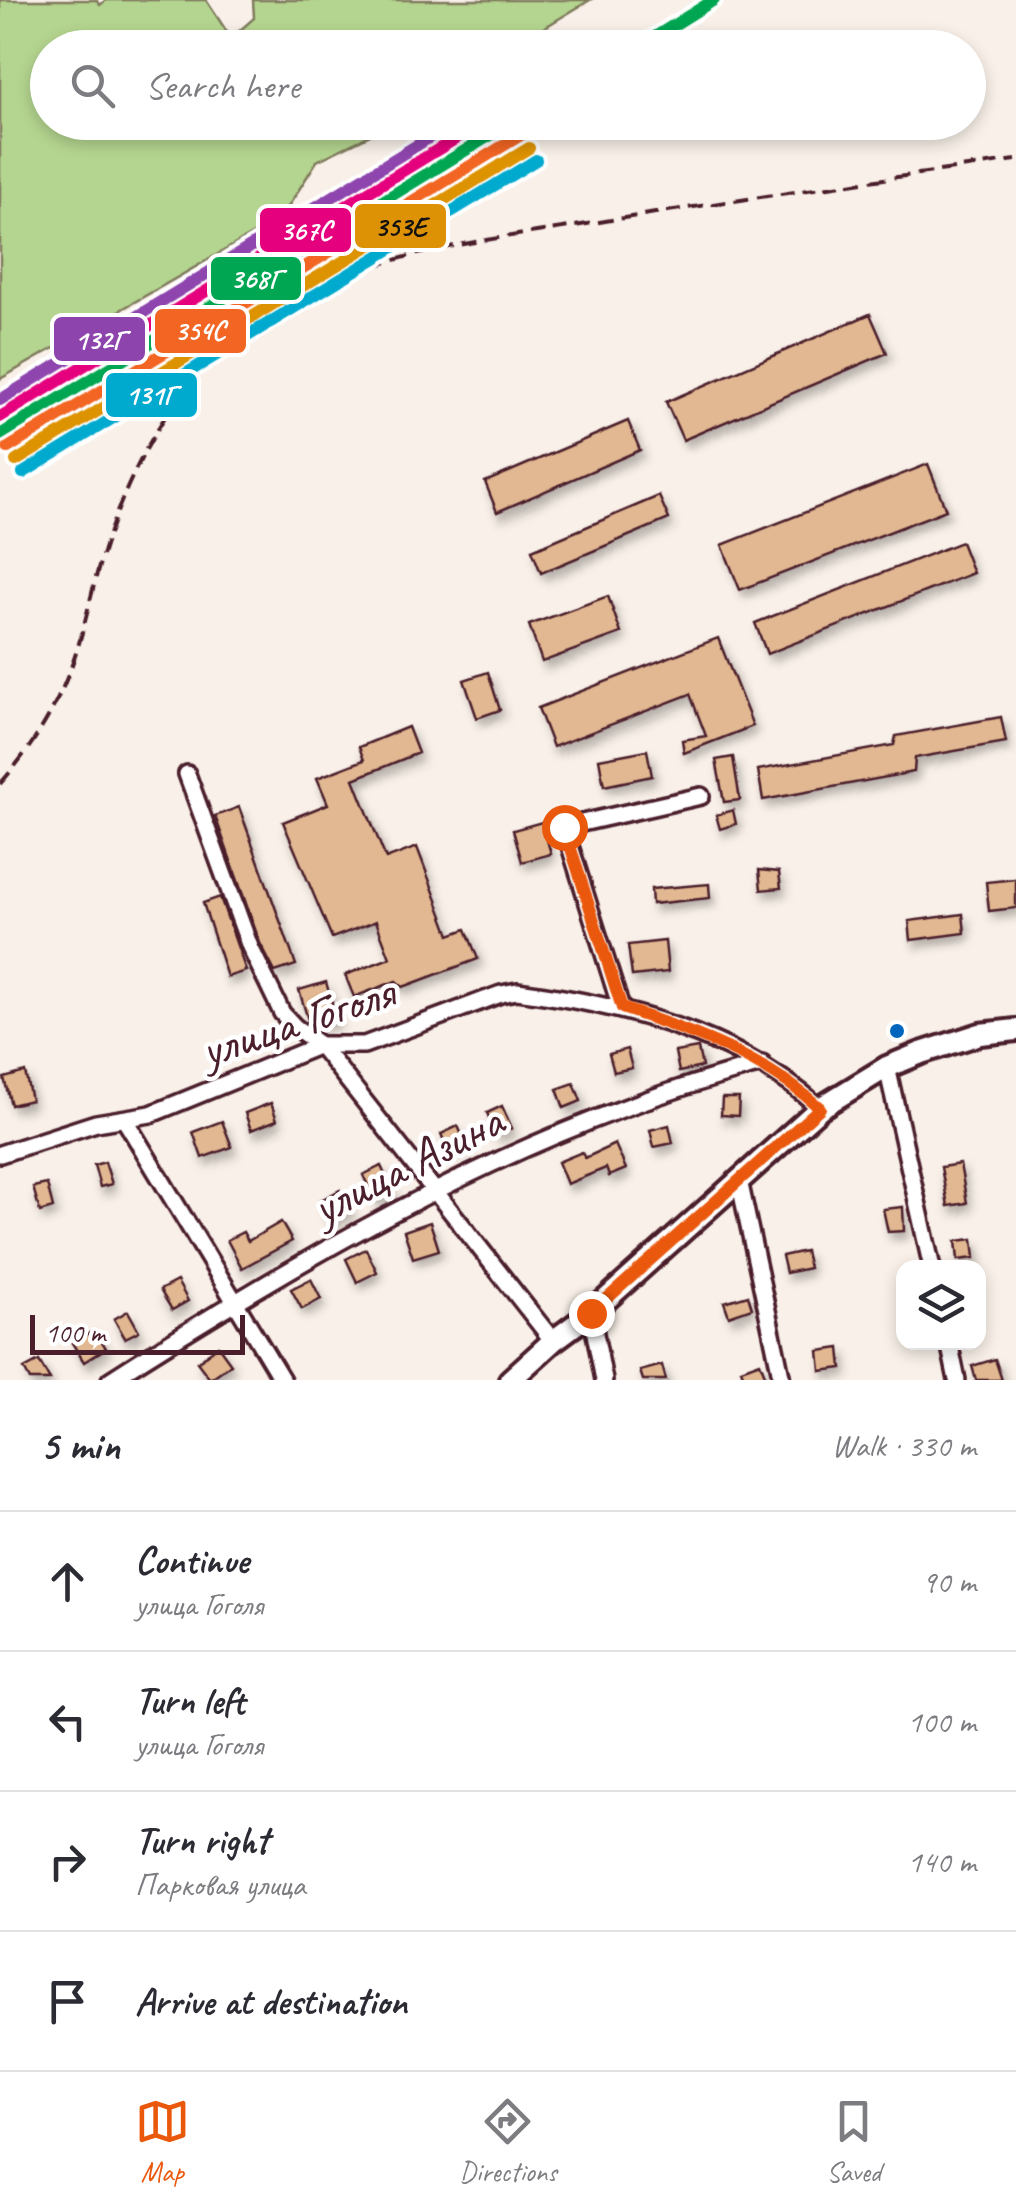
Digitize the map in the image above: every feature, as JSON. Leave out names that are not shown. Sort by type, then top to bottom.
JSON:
[{"type":"main road","points":[[510,1380],[591,1313],[820,1108],[887,1067],[980,1034],[1016,1030]]},
{"type":"street","points":[[187,774],[258,963],[282,1013],[295,1028],[320,1044],[553,1341]]},
{"type":"street","points":[[622,1008],[564,827],[701,796]]},
{"type":"street","name":"улица Гоголя","points":[[0,1154],[96,1123],[151,1114],[320,1044],[364,1045],[517,991],[622,1008],[676,1026],[762,1064],[820,1108]]},
{"type":"street","name":"улица Азина","points":[[110,1380],[232,1302],[514,1152],[616,1108],[762,1064]]},
{"type":"street","points":[[887,1067],[930,1260]]},
{"type":"street","points":[[125,1120],[282,1380]]},
{"type":"street","points":[[739,1180],[782,1380]]},
{"type":"street","points":[[591,1313],[604,1380]]},
{"type":"street","points":[[951,1350],[958,1380]]},
{"type":"green space","points":[[0,0],[96,0],[100,5],[106,0],[206,0],[226,30],[30,30],[30,140],[360,140],[317,161],[281,218],[0,379]]},
{"type":"green space","points":[[253,0],[590,0],[540,30],[240,30],[254,18]]},
{"type":"building","points":[[870,314],[887,353],[683,440],[666,402]]},
{"type":"building","points":[[628,421],[640,450],[497,512],[485,482]]},
{"type":"building","points":[[928,464],[946,510],[740,590],[722,545]]},
{"type":"building","points":[[659,496],[669,519],[541,573],[532,550]]},
{"type":"building","points":[[961,542],[973,573],[767,654],[755,623]]},
{"type":"building","points":[[608,596],[621,633],[542,662],[529,625]]},
{"type":"building","points":[[718,638],[753,726],[684,753],[682,740],[706,736],[690,694],[553,747],[538,708]]},
{"type":"building","points":[[488,672],[500,710],[477,718],[464,680]]},
{"type":"building","points":[[1001,717],[1006,742],[915,758],[914,772],[763,800],[758,770],[894,745],[896,736]]},
{"type":"building","points":[[408,727],[418,753],[354,779],[386,859],[417,847],[450,935],[466,929],[478,959],[403,987],[396,981],[354,997],[345,975],[390,958],[376,921],[332,938],[283,822],[328,804],[317,778],[364,760],[359,747]]},
{"type":"building","points":[[647,750],[652,776],[604,786],[599,759]]},
{"type":"building","points":[[733,757],[740,800],[724,802],[716,760]]},
{"type":"building","points":[[239,807],[296,965],[275,972],[260,943],[215,816]]},
{"type":"building","points":[[733,810],[736,824],[720,829],[716,815]]},
{"type":"building","points":[[542,822],[551,854],[522,862],[513,830]]},
{"type":"building","points":[[759,870],[779,872],[781,888],[761,890]]},
{"type":"building","points":[[1016,879],[1016,908],[989,911],[986,882]]},
{"type":"building","points":[[709,884],[710,898],[652,904],[651,889]]},
{"type":"building","points":[[220,897],[246,971],[227,977],[203,903]]},
{"type":"building","points":[[963,914],[965,933],[911,940],[909,921]]},
{"type":"building","points":[[665,941],[668,972],[632,976],[628,945]]},
{"type":"building","points":[[326,982],[337,1020],[313,1026],[299,990]]},
{"type":"building","points":[[698,1048],[702,1067],[679,1072],[675,1052]]},
{"type":"building","points":[[627,1049],[632,1068],[614,1072],[609,1054]]},
{"type":"building","points":[[25,1072],[31,1100],[11,1105],[4,1078]]},
{"type":"building","points":[[574,1083],[581,1101],[564,1108],[557,1089]]},
{"type":"building","points":[[722,1098],[739,1098],[738,1116],[721,1115]]},
{"type":"building","points":[[271,1103],[277,1120],[251,1130],[245,1113]]},
{"type":"building","points":[[502,1106],[512,1128],[496,1135],[487,1113]]},
{"type":"building","points":[[222,1121],[232,1147],[202,1158],[193,1132]]},
{"type":"building","points":[[669,1125],[673,1143],[654,1147],[650,1130]]},
{"type":"building","points":[[458,1126],[466,1144],[449,1152],[441,1134]]},
{"type":"building","points":[[615,1144],[626,1169],[609,1176],[606,1168],[567,1184],[558,1162],[582,1152],[585,1158]]},
{"type":"building","points":[[105,1162],[112,1184],[100,1187],[94,1165]]},
{"type":"building","points":[[960,1164],[967,1203],[948,1206],[941,1167]]},
{"type":"building","points":[[381,1166],[393,1192],[375,1201],[363,1175]]},
{"type":"building","points":[[47,1184],[53,1208],[40,1212],[33,1187]]},
{"type":"building","points":[[340,1190],[351,1210],[330,1222],[319,1201]]},
{"type":"building","points":[[903,1207],[904,1231],[888,1232],[883,1209]]},
{"type":"building","points":[[281,1222],[292,1241],[242,1268],[227,1240],[243,1232],[248,1241]]},
{"type":"building","points":[[430,1222],[439,1250],[413,1258],[404,1231]]},
{"type":"building","points":[[973,1239],[975,1258],[958,1260],[956,1241]]},
{"type":"building","points":[[366,1249],[377,1272],[357,1282],[346,1259]]},
{"type":"building","points":[[805,1251],[809,1268],[786,1273],[782,1256]]},
{"type":"building","points":[[311,1279],[321,1299],[302,1309],[291,1289]]},
{"type":"building","points":[[177,1281],[188,1301],[172,1310],[160,1290]]},
{"type":"building","points":[[748,1295],[752,1308],[729,1316],[724,1302]]},
{"type":"building","points":[[128,1311],[139,1331],[125,1338],[114,1319]]},
{"type":"building","points":[[95,1330],[106,1348],[84,1362],[72,1343]]},
{"type":"building","points":[[218,1346],[231,1364],[210,1379],[197,1362]]},
{"type":"building","points":[[840,1348],[842,1368],[821,1371],[819,1351]]},
{"type":"building","points":[[995,1359],[1002,1380],[976,1380],[972,1366]]},
{"type":"building","points":[[39,1361],[50,1380],[30,1380],[24,1369]]},
{"type":"building","points":[[760,1362],[767,1380],[745,1380],[741,1369]]},
{"type":"building","points":[[662,1365],[666,1380],[643,1380],[640,1371]]},
{"type":"railway","points":[[0,784],[39,732],[62,690],[112,526],[156,432],[182,394],[217,356],[279,310],[354,273],[450,247],[1016,160]]},
{"type":"transit line","name":"368Г","points":[[666,30],[714,0]]},
{"type":"transit line","name":"132Г","points":[[0,400],[426,140]]},
{"type":"transit line","name":"367С","points":[[0,417],[454,140]]},
{"type":"transit line","name":"368Г","points":[[0,435],[483,140]]},
{"type":"transit line","name":"354С","points":[[8,448],[513,140]]},
{"type":"transit line","name":"353Е","points":[[16,461],[529,148]]},
{"type":"transit line","name":"131Г","points":[[23,473],[536,160]]},
{"type":"route","points":[[564,827],[622,1008],[676,1026],[762,1064],[820,1108],[591,1313]]}]
